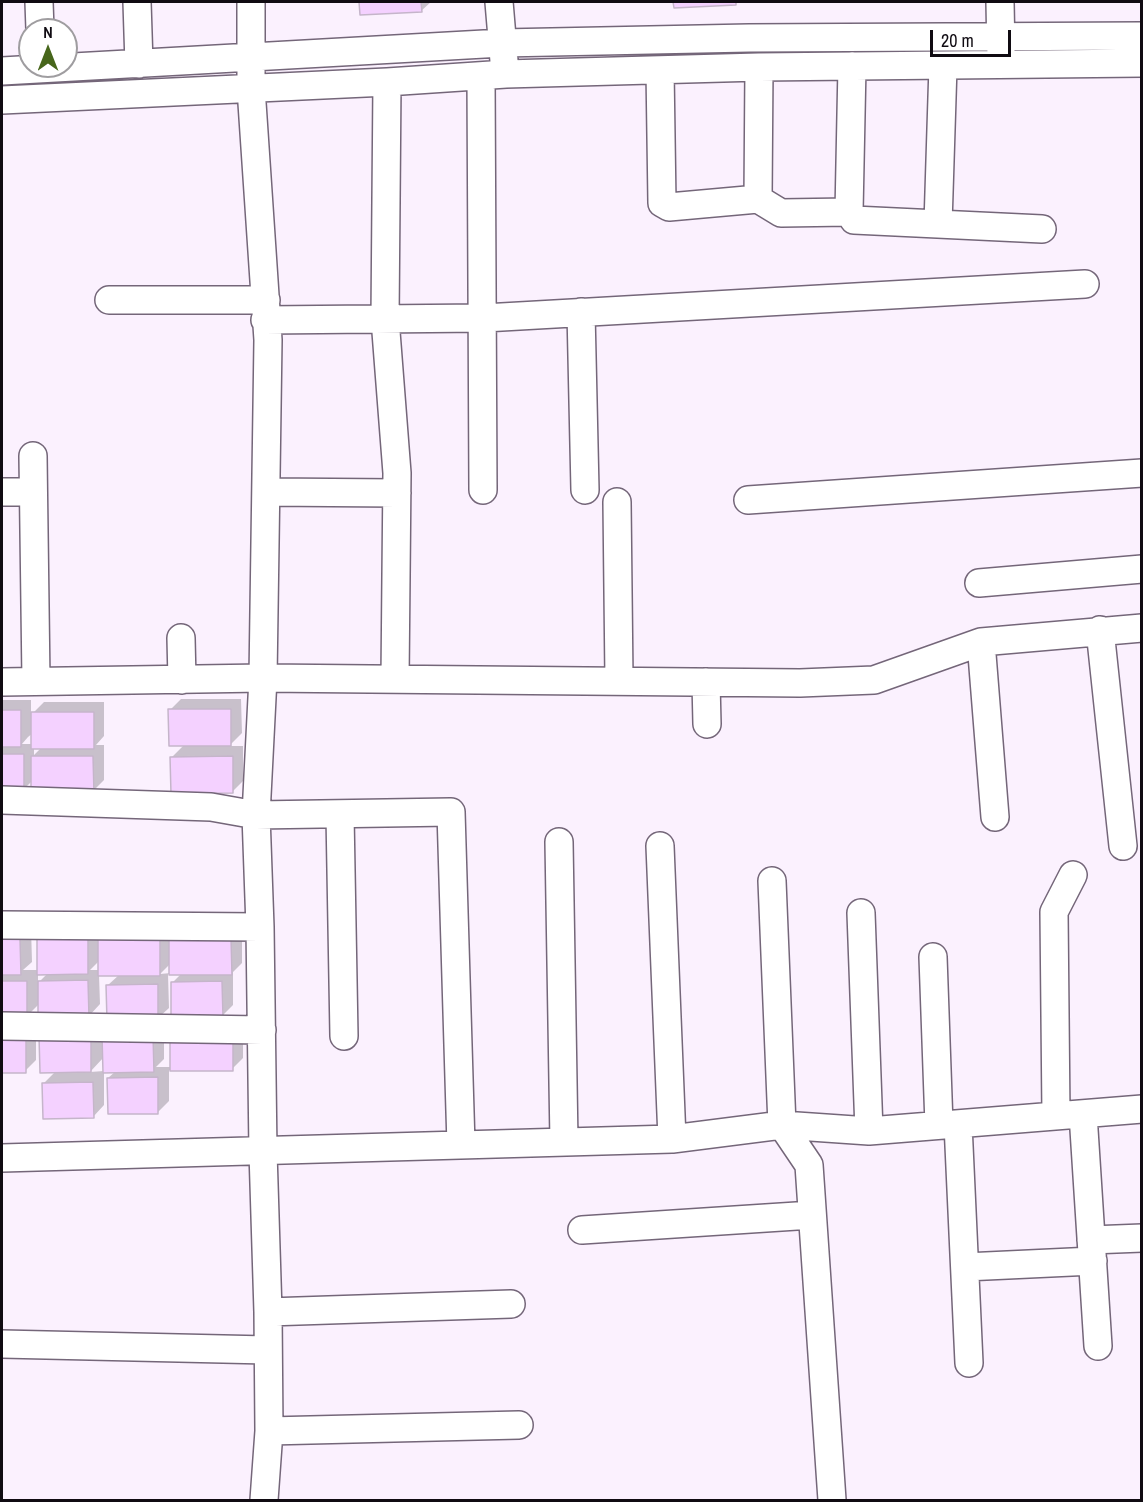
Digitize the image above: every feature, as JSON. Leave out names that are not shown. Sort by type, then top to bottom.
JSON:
[{"type":"street","points":[[39,2],[40,18]]},
{"type":"street","points":[[137,2],[139,64]]},
{"type":"street","points":[[250,2],[251,88],[268,340],[263,678],[256,815],[262,1030],[262,1152],[268,1311],[269,1431],[264,1500]]},
{"type":"street","points":[[483,490],[484,318],[493,75],[502,43],[499,2]]},
{"type":"street","points":[[1000,2],[1001,64]]},
{"type":"street","points":[[78,66],[502,43],[749,38],[1142,36]]},
{"type":"street","points":[[2,100],[493,75],[759,67],[1142,63]]},
{"type":"street","points":[[852,66],[849,212],[854,220],[1042,229]]},
{"type":"street","points":[[939,224],[944,66]]},
{"type":"street","points":[[758,199],[759,67]]},
{"type":"street","points":[[2,71],[18,69]]},
{"type":"street","points":[[660,70],[662,203],[669,207],[758,199],[781,213],[849,212]]},
{"type":"street","points":[[387,82],[385,319],[395,433],[397,493],[395,679]]},
{"type":"street","points":[[109,300],[385,319],[484,318],[1085,284]]},
{"type":"street","points":[[581,312],[585,490]]},
{"type":"street","points":[[33,456],[36,681]]},
{"type":"street","points":[[748,500],[1142,473]]},
{"type":"street","points":[[2,492],[33,492]]},
{"type":"street","points":[[266,492],[397,493]]},
{"type":"street","points":[[616,502],[619,680]]},
{"type":"street","points":[[979,583],[1142,569]]},
{"type":"street","points":[[2,682],[263,678],[800,683],[874,680],[981,642],[1142,628]]},
{"type":"street","points":[[1100,630],[1123,846]]},
{"type":"street","points":[[180,638],[182,680]]},
{"type":"street","points":[[981,642],[995,817]]},
{"type":"street","points":[[706,682],[707,724]]},
{"type":"street","points":[[2,800],[211,807],[256,815],[451,812],[461,1145]]},
{"type":"street","points":[[340,815],[344,1036]]},
{"type":"street","points":[[560,843],[564,1142]]},
{"type":"street","points":[[660,846],[672,1139]]},
{"type":"street","points":[[1056,1116],[1054,912],[1073,875]]},
{"type":"street","points":[[772,881],[782,1125],[808,1165],[832,1500]]},
{"type":"street","points":[[861,913],[868,1131]]},
{"type":"street","points":[[2,925],[260,927]]},
{"type":"street","points":[[933,957],[965,1267],[969,1363]]},
{"type":"street","points":[[2,1026],[262,1030]]},
{"type":"street","points":[[2,1158],[672,1139],[782,1125],[868,1131],[1142,1109]]},
{"type":"street","points":[[1083,1114],[1098,1346]]},
{"type":"street","points":[[582,1230],[812,1215]]},
{"type":"street","points":[[965,1267],[1092,1251],[1142,1238]]},
{"type":"street","points":[[268,1311],[511,1304]]},
{"type":"street","points":[[2,1344],[267,1350]]},
{"type":"street","points":[[269,1431],[519,1425]]},
{"type":"building","points":[[359,2],[421,2],[422,12],[360,15]]},
{"type":"building","points":[[673,2],[736,2],[736,5],[674,8]]},
{"type":"building","points":[[168,709],[231,709],[231,746],[169,746]]},
{"type":"building","points":[[2,710],[21,710],[21,747],[2,747]]},
{"type":"building","points":[[31,712],[94,712],[94,749],[31,749]]},
{"type":"building","points":[[2,754],[24,754],[24,791],[2,791]]},
{"type":"building","points":[[31,756],[93,756],[94,793],[31,793]]},
{"type":"building","points":[[233,756],[233,793],[171,794],[170,757]]},
{"type":"building","points":[[88,937],[88,974],[37,975],[37,938]]},
{"type":"building","points":[[2,938],[20,938],[21,975],[2,975]]},
{"type":"building","points":[[169,938],[231,938],[232,975],[169,975]]},
{"type":"building","points":[[98,939],[160,939],[160,976],[98,976]]},
{"type":"building","points":[[88,980],[89,1017],[38,1017],[38,981]]},
{"type":"building","points":[[2,981],[27,981],[27,1018],[2,1018]]},
{"type":"building","points":[[222,981],[223,1017],[171,1018],[171,982]]},
{"type":"building","points":[[158,984],[158,1021],[107,1021],[106,985]]},
{"type":"building","points":[[170,1034],[233,1034],[233,1071],[170,1071]]},
{"type":"building","points":[[2,1035],[26,1035],[26,1073],[2,1073]]},
{"type":"building","points":[[153,1035],[154,1072],[103,1073],[102,1036]]},
{"type":"building","points":[[39,1036],[91,1036],[91,1072],[40,1073]]},
{"type":"building","points":[[158,1077],[158,1114],[108,1114],[107,1078]]},
{"type":"building","points":[[93,1082],[94,1118],[43,1119],[42,1083]]}]
